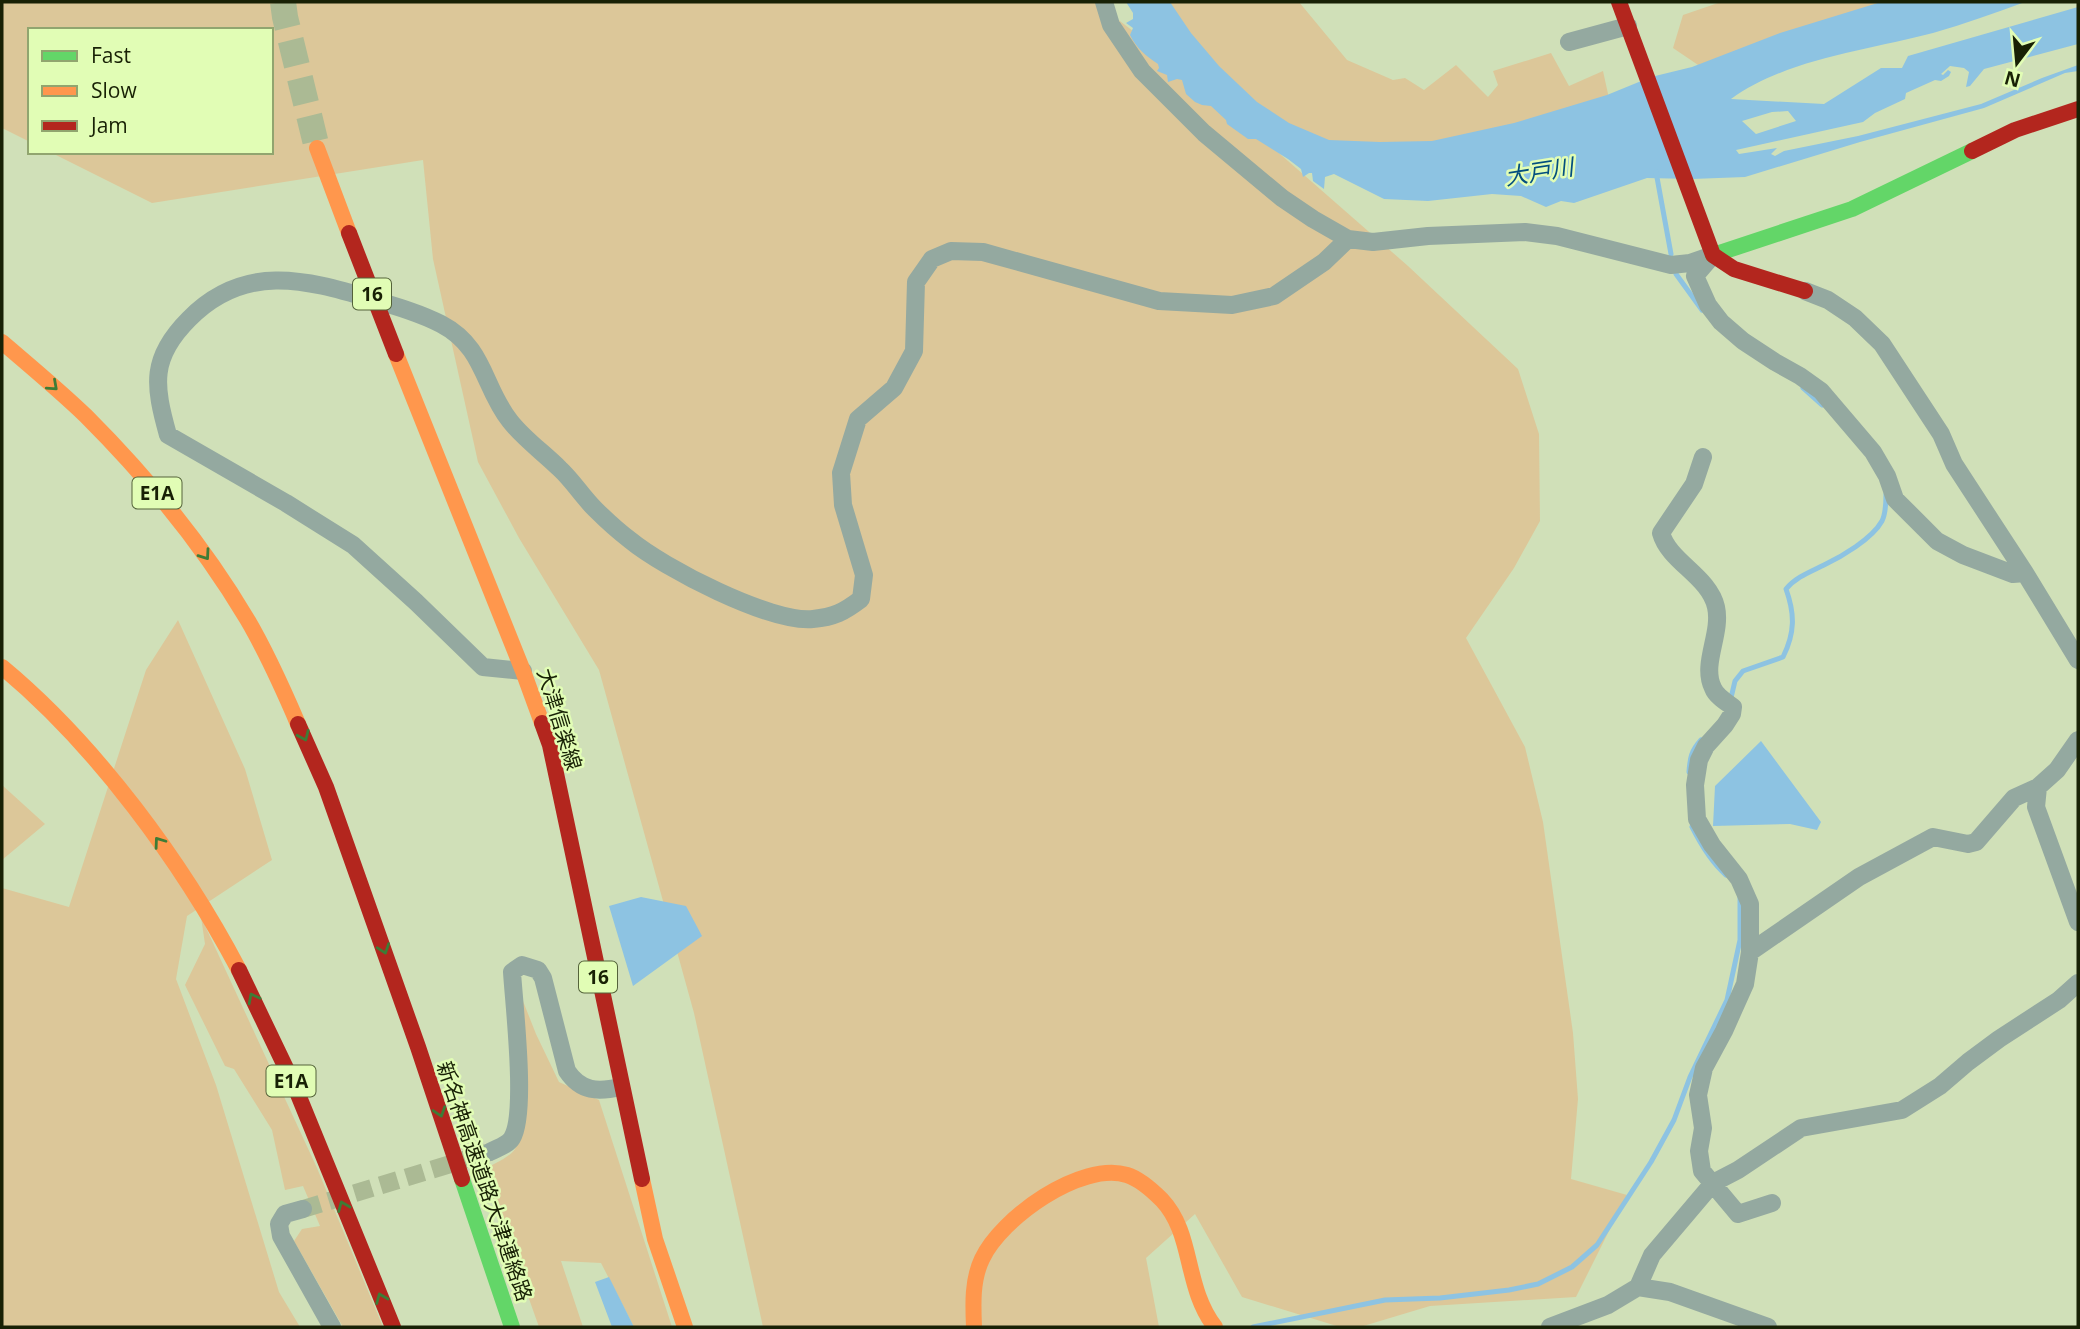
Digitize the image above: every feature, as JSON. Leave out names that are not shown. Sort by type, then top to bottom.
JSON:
[{"type":"main road","points":[[1619,2],[1713,255],[1741,271],[1805,291]]},
{"type":"main road","points":[[1713,255],[1852,209],[2015,130],[2078,109]]},
{"type":"main road","name":"大津信楽線","points":[[317,148],[550,745],[655,1239],[685,1327]]},
{"type":"main road","name":"新名神高速道路大津連絡路","points":[[2,341],[84,414],[134,466],[178,519],[247,619],[276,674],[326,787],[418,1047],[512,1327]]},
{"type":"main road","name":"E1A","points":[[2,667],[50,711],[88,752],[157,838],[198,898],[268,1027],[393,1327]]},
{"type":"main road","points":[[974,1327],[974,1284],[979,1261],[991,1241],[1009,1222],[1059,1188],[1087,1177],[1109,1174],[1128,1175],[1163,1199],[1181,1233],[1200,1304],[1215,1327]]},
{"type":"street","points":[[1104,2],[1111,25],[1142,71],[1204,133],[1282,198],[1348,239],[1373,242],[1428,236],[1525,232],[1557,236],[1671,265],[1689,263],[1713,255]]},
{"type":"street","points":[[1569,42],[1628,26]]},
{"type":"street","points":[[523,671],[483,667],[353,545],[168,435],[160,404],[157,373],[167,347],[200,308],[228,290],[250,282],[282,279],[355,294],[440,324],[460,336],[476,356],[499,404],[511,422],[562,471],[594,508],[632,542],[714,590],[790,617],[811,619],[842,613],[861,599],[864,575],[844,505],[841,473],[858,419],[894,388],[914,351],[916,282],[932,259],[951,251],[983,252],[1159,301],[1232,305],[1274,296],[1324,262],[1348,239]]},
{"type":"street","points":[[1713,255],[1695,276],[1708,305],[1721,322],[1743,341],[1821,391],[1873,452],[1895,499],[1937,541],[1963,555],[2013,574],[2025,572]]},
{"type":"street","points":[[1805,291],[1828,300],[1856,318],[1882,344],[1941,434],[1954,464],[2025,572],[2078,660]]},
{"type":"street","points":[[1703,457],[1694,484],[1661,533],[1664,543],[1700,580],[1715,604],[1718,621],[1708,674],[1714,691],[1729,704],[1732,714],[1706,746],[1699,760],[1695,785],[1697,818],[1712,845],[1739,879],[1750,904],[1750,952],[1745,984],[1704,1068],[1698,1095],[1703,1128],[1699,1151],[1702,1171],[1738,1213],[1772,1202]]},
{"type":"street","points":[[1750,952],[1859,877],[1933,837],[1969,844],[1976,842],[2014,798],[2038,787],[2057,770],[2078,740]]},
{"type":"street","points":[[2038,787],[2036,807],[2078,922]]},
{"type":"street","points":[[490,1152],[510,1141],[517,1128],[519,1076],[512,972],[522,965],[538,970],[543,978],[567,1071],[575,1083],[602,1091],[621,1087]]},
{"type":"street","points":[[1550,1327],[1608,1305],[1638,1287],[1652,1255],[1713,1183],[1738,1170],[1801,1128],[1902,1110],[1940,1086],[1968,1062],[2059,1000],[2078,983]]},
{"type":"street","points":[[303,1209],[285,1214],[279,1224],[281,1236],[332,1327]]},
{"type":"street","points":[[1638,1287],[1670,1292],[1768,1327]]},
{"type":"shaded area","points":[[2,2],[1095,2],[1184,70],[1408,266],[1518,369],[1539,434],[1540,521],[1514,568],[1466,638],[1525,747],[1543,822],[1573,1033],[1578,1099],[1571,1179],[1627,1195],[1576,1297],[1430,1306],[1360,1327],[1340,1327],[1242,1297],[1195,1214],[1146,1258],[1159,1327],[763,1327],[694,1013],[599,670],[519,538],[478,462],[433,259],[423,160],[152,203],[54,154],[273,154],[273,28],[28,28],[28,141],[2,128]]},
{"type":"shaded area","points":[[1157,2],[1299,2],[1347,60],[1393,80],[1405,78],[1424,90],[1456,65],[1488,97],[1498,85],[1493,71],[1551,53],[1569,86],[1603,71],[1610,103],[1509,137],[1332,151],[1253,109]]},
{"type":"shaded area","points":[[1721,2],[1920,2],[1710,73],[1673,48],[1683,15]]},
{"type":"shaded area","points":[[178,620],[245,769],[272,860],[187,916],[176,979],[216,1085],[279,1292],[300,1327],[2,1327],[2,888],[69,907],[146,670]]},
{"type":"shaded area","points":[[2,785],[45,824],[2,860]]},
{"type":"shaded area","points":[[201,917],[317,1168],[383,1327],[343,1327],[294,1241],[302,1229],[320,1226],[303,1186],[285,1190],[272,1130],[234,1069],[225,1066],[185,985],[205,944]]},
{"type":"shaded area","points":[[519,991],[559,1082],[599,1100],[672,1327],[634,1327],[601,1263],[561,1261],[583,1327],[539,1327],[483,1169],[509,1155],[515,1149],[519,1138],[522,1074]]},
{"type":"water","name":"大戸川","points":[[1126,2],[1170,2],[1191,33],[1219,66],[1257,102],[1289,123],[1329,140],[1432,141],[1514,123],[1607,95],[1651,77],[1692,67],[1780,33],[1881,2],[2025,2],[1933,33],[1802,65],[1753,85],[1731,99],[1824,104],[1881,68],[1902,68],[1908,56],[2078,7],[2078,44],[1984,69],[1970,86],[1966,87],[1969,72],[1964,68],[1950,66],[1941,74],[1948,70],[1951,72],[1949,76],[1906,93],[1905,99],[1875,113],[1863,122],[1736,150],[1739,154],[1777,148],[1771,154],[1775,156],[1784,151],[1858,136],[1981,104],[2078,65],[2078,71],[2065,73],[1984,108],[1745,177],[1647,178],[1574,203],[1561,201],[1546,207],[1521,196],[1492,194],[1428,201],[1384,199],[1334,174],[1325,177],[1324,189],[1313,181],[1312,173],[1303,177],[1301,169],[1288,159],[1256,139],[1248,139],[1227,124],[1211,106],[1195,102],[1186,94],[1182,80],[1168,82],[1167,75],[1157,71],[1158,64],[1142,52],[1130,35],[1133,28],[1126,23],[1133,19],[1133,13]],"holes":[[[1788,111],[1796,121],[1756,134],[1742,121],[1772,112]]]},
{"type":"water","points":[[1761,741],[1821,822],[1817,830],[1790,824],[1713,826],[1715,786]]},
{"type":"water","points":[[641,897],[686,906],[702,936],[633,986],[609,906]]},
{"type":"water","points":[[609,1277],[634,1327],[612,1327],[595,1282]]},
{"type":"waterway","points":[[1656,172],[1671,254]]},
{"type":"waterway","points":[[1676,274],[1702,310]]},
{"type":"waterway","points":[[1803,388],[1822,405]]},
{"type":"waterway","points":[[1730,702],[1735,681],[1743,671],[1783,657],[1790,640],[1792,623],[1786,589],[1799,578],[1864,541],[1883,518],[1886,494]]},
{"type":"waterway","points":[[1689,772],[1692,755],[1701,740]]},
{"type":"waterway","points":[[1692,827],[1707,853],[1726,875]]},
{"type":"waterway","points":[[1253,1327],[1385,1300],[1440,1298],[1538,1284],[1572,1267],[1597,1245],[1651,1162],[1674,1120],[1690,1077],[1727,1000],[1740,940],[1740,898]]},
{"type":"tunnel","points":[[283,2],[317,148]]},
{"type":"tunnel","points":[[303,1209],[490,1152]]},
{"type":"traffic: fast","points":[[1713,255],[1852,209],[1972,151]]},
{"type":"traffic: fast","points":[[462,1179],[512,1327]]},
{"type":"traffic: slow","points":[[317,148],[349,233]]},
{"type":"traffic: slow","points":[[2,342],[109,439],[193,538],[254,632],[298,724]]},
{"type":"traffic: slow","points":[[396,354],[542,723]]},
{"type":"traffic: slow","points":[[2,667],[71,732],[134,807],[191,888],[239,970]]},
{"type":"traffic: slow","points":[[974,1327],[976,1275],[992,1243],[1006,1227],[1044,1196],[1088,1176],[1108,1173],[1127,1175],[1141,1182],[1162,1200],[1172,1214],[1185,1245],[1198,1295],[1215,1327]]},
{"type":"traffic: slow","points":[[642,1179],[655,1239],[685,1327]]},
{"type":"traffic: jam","points":[[1619,2],[1713,255],[1734,269],[1805,291]]},
{"type":"traffic: jam","points":[[1972,151],[2015,130],[2078,109]]},
{"type":"traffic: jam","points":[[349,233],[396,354]]},
{"type":"traffic: jam","points":[[542,723],[550,745],[642,1179]]},
{"type":"traffic: jam","points":[[298,724],[326,787],[462,1179]]},
{"type":"traffic: jam","points":[[239,970],[295,1087],[393,1327]]}]
